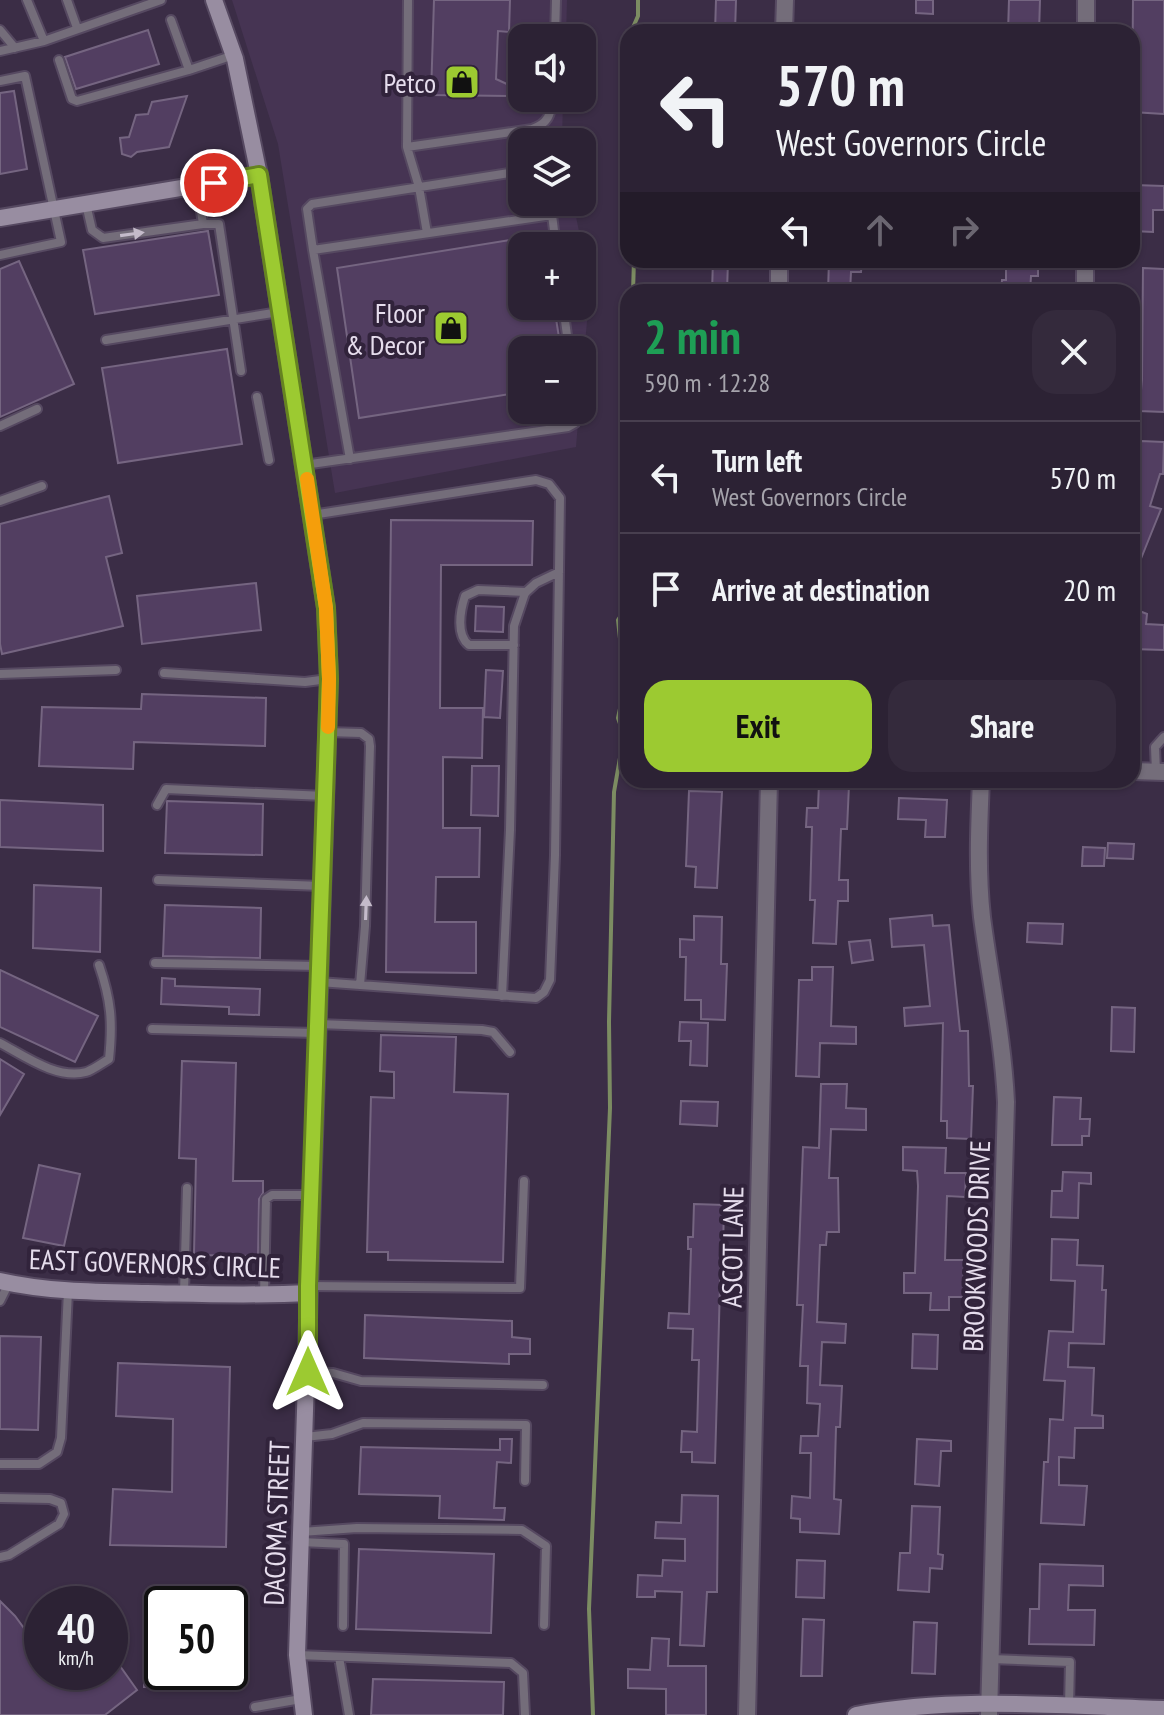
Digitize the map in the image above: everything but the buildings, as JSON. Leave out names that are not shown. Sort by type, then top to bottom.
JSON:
[{"type":"main road","name":"DACOMA STREET","points":[[214,0],[234,55],[259,175],[326,608],[329,679],[297,1655],[302,1707]]},
{"type":"main road","points":[[0,218],[259,175]]},
{"type":"main road","name":"EAST GOVERNORS CIRCLE","points":[[5,1282],[68,1291],[264,1296],[308,1290]]},
{"type":"main road","points":[[856,1715],[920,1706],[989,1710],[1069,1707],[1164,1709]]},
{"type":"street","points":[[784,24],[785,0]]},
{"type":"street","points":[[1086,0],[1086,24]]},
{"type":"street","points":[[1140,771],[1160,772]]},
{"type":"street","name":"ASCOT LANE","points":[[747,1715],[769,788]]},
{"type":"street","name":"BROOKWOODS DRIVE","points":[[981,788],[978,853],[982,914],[1004,1053],[1006,1102],[989,1710]]},
{"type":"lane","points":[[27,0],[44,41]]},
{"type":"lane","points":[[67,0],[77,28]]},
{"type":"lane","points":[[119,0],[124,12]]},
{"type":"lane","points":[[0,51],[44,41],[160,0]]},
{"type":"lane","points":[[408,0],[407,147],[419,187],[427,233]]},
{"type":"lane","points":[[555,24],[556,0]]},
{"type":"lane","points":[[171,20],[189,70]]},
{"type":"lane","points":[[0,30],[15,48]]},
{"type":"lane","points":[[59,60],[72,99],[77,101],[234,55]]},
{"type":"lane","points":[[0,81],[25,76],[61,242],[0,255]]},
{"type":"lane","points":[[535,128],[543,125],[550,112]]},
{"type":"lane","points":[[407,147],[508,132]]},
{"type":"lane","points":[[350,459],[307,209],[312,204],[508,173]]},
{"type":"lane","points":[[197,185],[203,224]]},
{"type":"lane","points":[[86,204],[92,230],[103,238],[219,224],[241,371]]},
{"type":"lane","points":[[313,250],[545,216]]},
{"type":"lane","points":[[106,340],[280,312]]},
{"type":"lane","points":[[257,397],[269,460]]},
{"type":"lane","points":[[0,426],[37,409]]},
{"type":"lane","points":[[304,465],[573,424]]},
{"type":"lane","points":[[155,963],[319,974],[360,985],[536,998],[544,992],[550,980],[555,855],[560,498],[549,484],[536,480],[312,515]]},
{"type":"lane","points":[[0,501],[42,486]]},
{"type":"lane","points":[[502,996],[514,626],[519,604],[526,592],[536,583],[559,572]]},
{"type":"lane","points":[[514,645],[469,645],[463,642],[461,607],[465,596],[478,590],[526,592]]},
{"type":"lane","points":[[0,674],[116,670]]},
{"type":"lane","points":[[164,673],[305,682],[329,679]]},
{"type":"lane","points":[[327,732],[361,733],[369,739],[370,746],[365,926],[360,985]]},
{"type":"lane","points":[[1160,772],[1155,747],[1164,737]]},
{"type":"lane","points":[[157,805],[166,789],[325,796]]},
{"type":"lane","points":[[158,880],[322,886]]},
{"type":"lane","points":[[0,1043],[43,1066],[66,1072],[85,1073],[109,1059],[109,996],[99,965]]},
{"type":"lane","points":[[152,1029],[482,1030],[493,1032],[510,1052]]},
{"type":"lane","points":[[308,1290],[520,1288],[524,1181]]},
{"type":"lane","points":[[184,1294],[187,1188]]},
{"type":"lane","points":[[264,1296],[266,1199],[272,1195],[311,1195]]},
{"type":"lane","points":[[0,1301],[5,1282]]},
{"type":"lane","points":[[0,1464],[39,1464],[57,1452],[61,1438],[68,1291]]},
{"type":"lane","points":[[308,1372],[333,1373],[361,1381],[543,1385]]},
{"type":"lane","points":[[305,1437],[332,1434],[363,1423],[526,1425],[525,1481]]},
{"type":"lane","points":[[0,1498],[50,1499],[61,1503],[64,1514],[59,1524],[9,1555],[0,1557]]},
{"type":"lane","points":[[301,1537],[357,1528],[522,1530],[546,1546],[544,1625]]},
{"type":"lane","points":[[301,1537],[344,1544],[343,1626]]},
{"type":"lane","points":[[297,1655],[511,1663],[523,1673],[525,1715]]},
{"type":"lane","points":[[339,1657],[349,1715]]},
{"type":"lane","points":[[991,1659],[1070,1662],[1069,1707]]},
{"type":"lane","points":[[255,1707],[302,1707]]},
{"type":"shaded area","points":[[232,0],[567,0],[566,24],[508,24],[508,112],[563,112],[562,128],[508,128],[508,216],[576,216],[579,232],[508,232],[508,320],[587,320],[586,336],[508,336],[508,424],[578,424],[576,447],[335,493],[278,144]]},
{"type":"waterway","points":[[634,24],[638,0]]},
{"type":"waterway","points":[[633,284],[634,268]]},
{"type":"waterway","points":[[620,617],[620,639]]},
{"type":"waterway","points":[[620,709],[620,724]]},
{"type":"waterway","points":[[593,1715],[589,1609],[610,1108],[614,792],[620,758]]},
{"type":"slow traffic","points":[[307,479],[326,608],[328,727]]},
{"type":"place","name":"Petco","points":[[462,82]]},
{"type":"place","name":"Floor & Decor","points":[[451,328]]},
{"type":"route","points":[[214,183],[259,175],[326,608],[329,679],[308,1286],[308,1372]]}]
